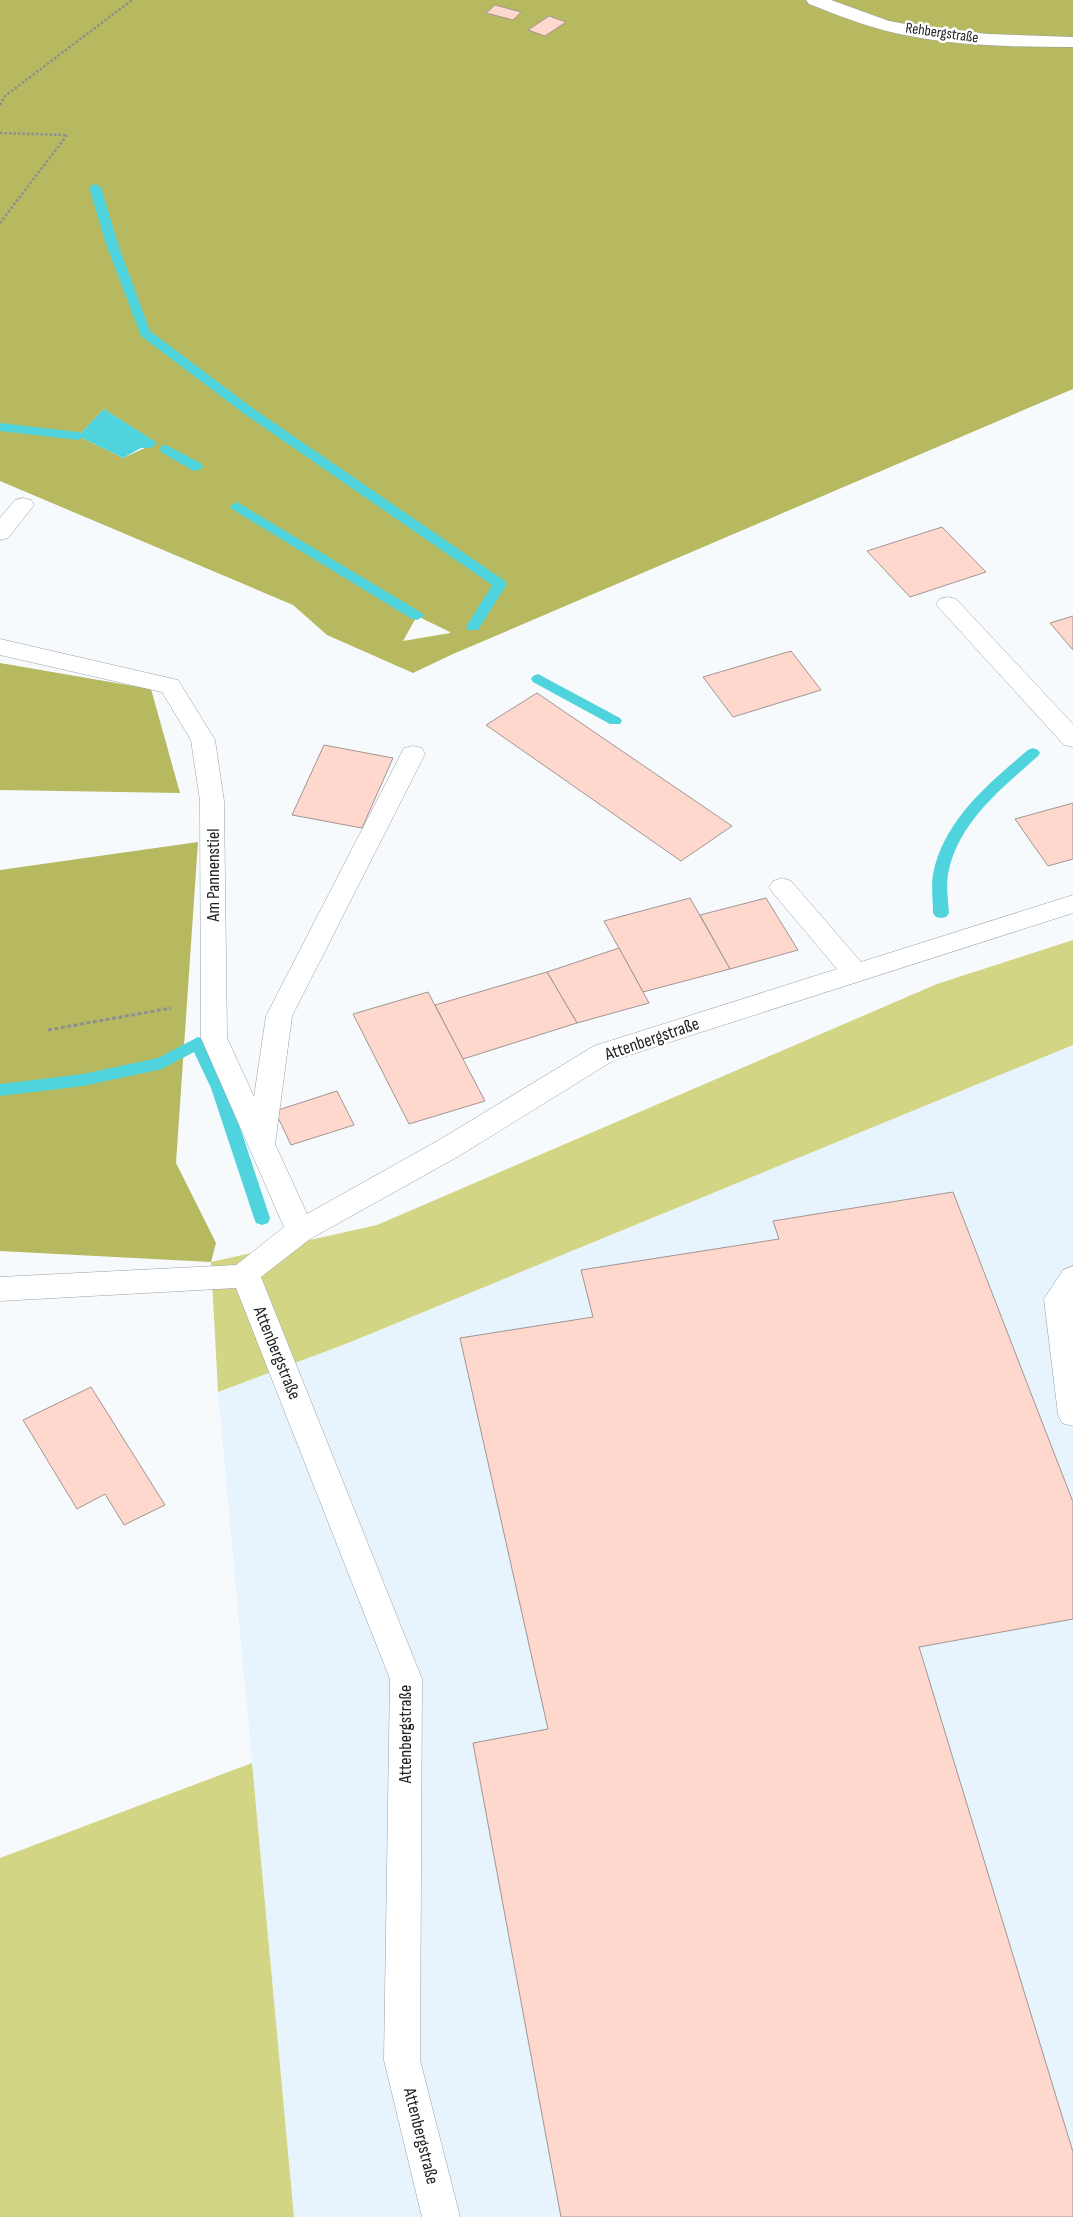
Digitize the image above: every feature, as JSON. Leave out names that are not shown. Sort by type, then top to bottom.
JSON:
[{"type":"street","name":"Rehbergstraße","points":[[815,0],[842,11],[904,30],[956,37],[1011,41],[1073,42]]},
{"type":"street","points":[[0,533],[23,505]]},
{"type":"street","points":[[948,604],[1073,739]]},
{"type":"street","name":"Am Pannenstiel","points":[[0,647],[170,686],[203,740],[212,801],[214,1038],[300,1231]]},
{"type":"street","points":[[261,1146],[278,1016],[413,754]]},
{"type":"street","points":[[782,887],[856,974]]},
{"type":"street","name":"Attenbergstraße","points":[[440,2217],[402,2060],[406,1679],[246,1276],[247,1272],[300,1231],[450,1148],[604,1053],[1073,904]]},
{"type":"street","points":[[0,1289],[246,1276]]},
{"type":"street","points":[[1073,1278],[1059,1299],[1073,1414]]},
{"type":"path","points":[[0,105],[5,96],[132,0]]},
{"type":"path","points":[[0,133],[67,135],[0,223]]},
{"type":"path","points":[[48,1030],[214,1001]]},
{"type":"shaded area","points":[[1073,1045],[1073,2217],[294,2217],[218,1392],[348,1343]]},
{"type":"green space","points":[[0,0],[1073,0],[1073,389],[453,654],[413,673],[327,635],[293,605],[0,481]],"holes":[[[104,409],[156,443],[123,458],[78,436]],[[417,616],[450,632],[450,633],[403,641]]]},
{"type":"green space","points":[[0,663],[151,689],[180,793],[0,790]]},
{"type":"green space","points":[[198,842],[176,1163],[216,1243],[211,1262],[0,1251],[0,870]]},
{"type":"green space","points":[[1073,940],[1073,1045],[348,1343],[218,1392],[211,1262],[377,1225],[937,984]]},
{"type":"green space","points":[[252,1763],[294,2217],[0,2217],[0,1858]]},
{"type":"water","points":[[104,409],[157,443],[151,448],[141,448],[123,458],[78,436]]},
{"type":"building","points":[[495,5],[521,12],[513,20],[486,13]]},
{"type":"building","points":[[549,16],[566,22],[545,36],[528,30]]},
{"type":"building","points":[[942,527],[986,572],[910,597],[867,551]]},
{"type":"building","points":[[1073,616],[1073,650],[1050,623]]},
{"type":"building","points":[[791,651],[821,690],[733,717],[703,677]]},
{"type":"building","points":[[537,693],[732,826],[681,861],[486,725]]},
{"type":"building","points":[[324,745],[393,758],[362,828],[292,815]]},
{"type":"building","points":[[1073,803],[1073,859],[1048,866],[1015,819]]},
{"type":"building","points":[[690,898],[730,969],[643,992],[604,921]]},
{"type":"building","points":[[766,898],[798,950],[730,969],[700,915]]},
{"type":"building","points":[[619,948],[649,1003],[577,1023],[547,972]]},
{"type":"building","points":[[547,972],[577,1023],[463,1059],[435,1005]]},
{"type":"building","points":[[428,992],[485,1101],[409,1124],[353,1014]]},
{"type":"building","points":[[337,1091],[354,1125],[291,1145],[275,1111]]},
{"type":"building","points":[[953,1192],[1073,1502],[1073,1619],[919,1647],[1073,2152],[1073,2217],[561,2217],[473,1743],[548,1729],[460,1338],[593,1317],[581,1270],[779,1239],[773,1221]]},
{"type":"building","points":[[91,1387],[165,1505],[124,1525],[105,1494],[77,1509],[23,1420]]},
{"type":"waterway","points":[[95,187],[112,244],[145,333],[247,410],[500,584],[473,627]]},
{"type":"waterway","points":[[0,427],[78,436]]},
{"type":"waterway","points":[[166,449],[197,467]]},
{"type":"waterway","points":[[237,506],[417,616]]},
{"type":"waterway","points":[[538,679],[615,721]]},
{"type":"waterway","points":[[941,913],[941,874],[953,838],[964,821],[989,792],[1033,753]]},
{"type":"waterway","points":[[0,1090],[83,1080],[162,1063],[198,1043],[219,1088],[262,1218]]}]
